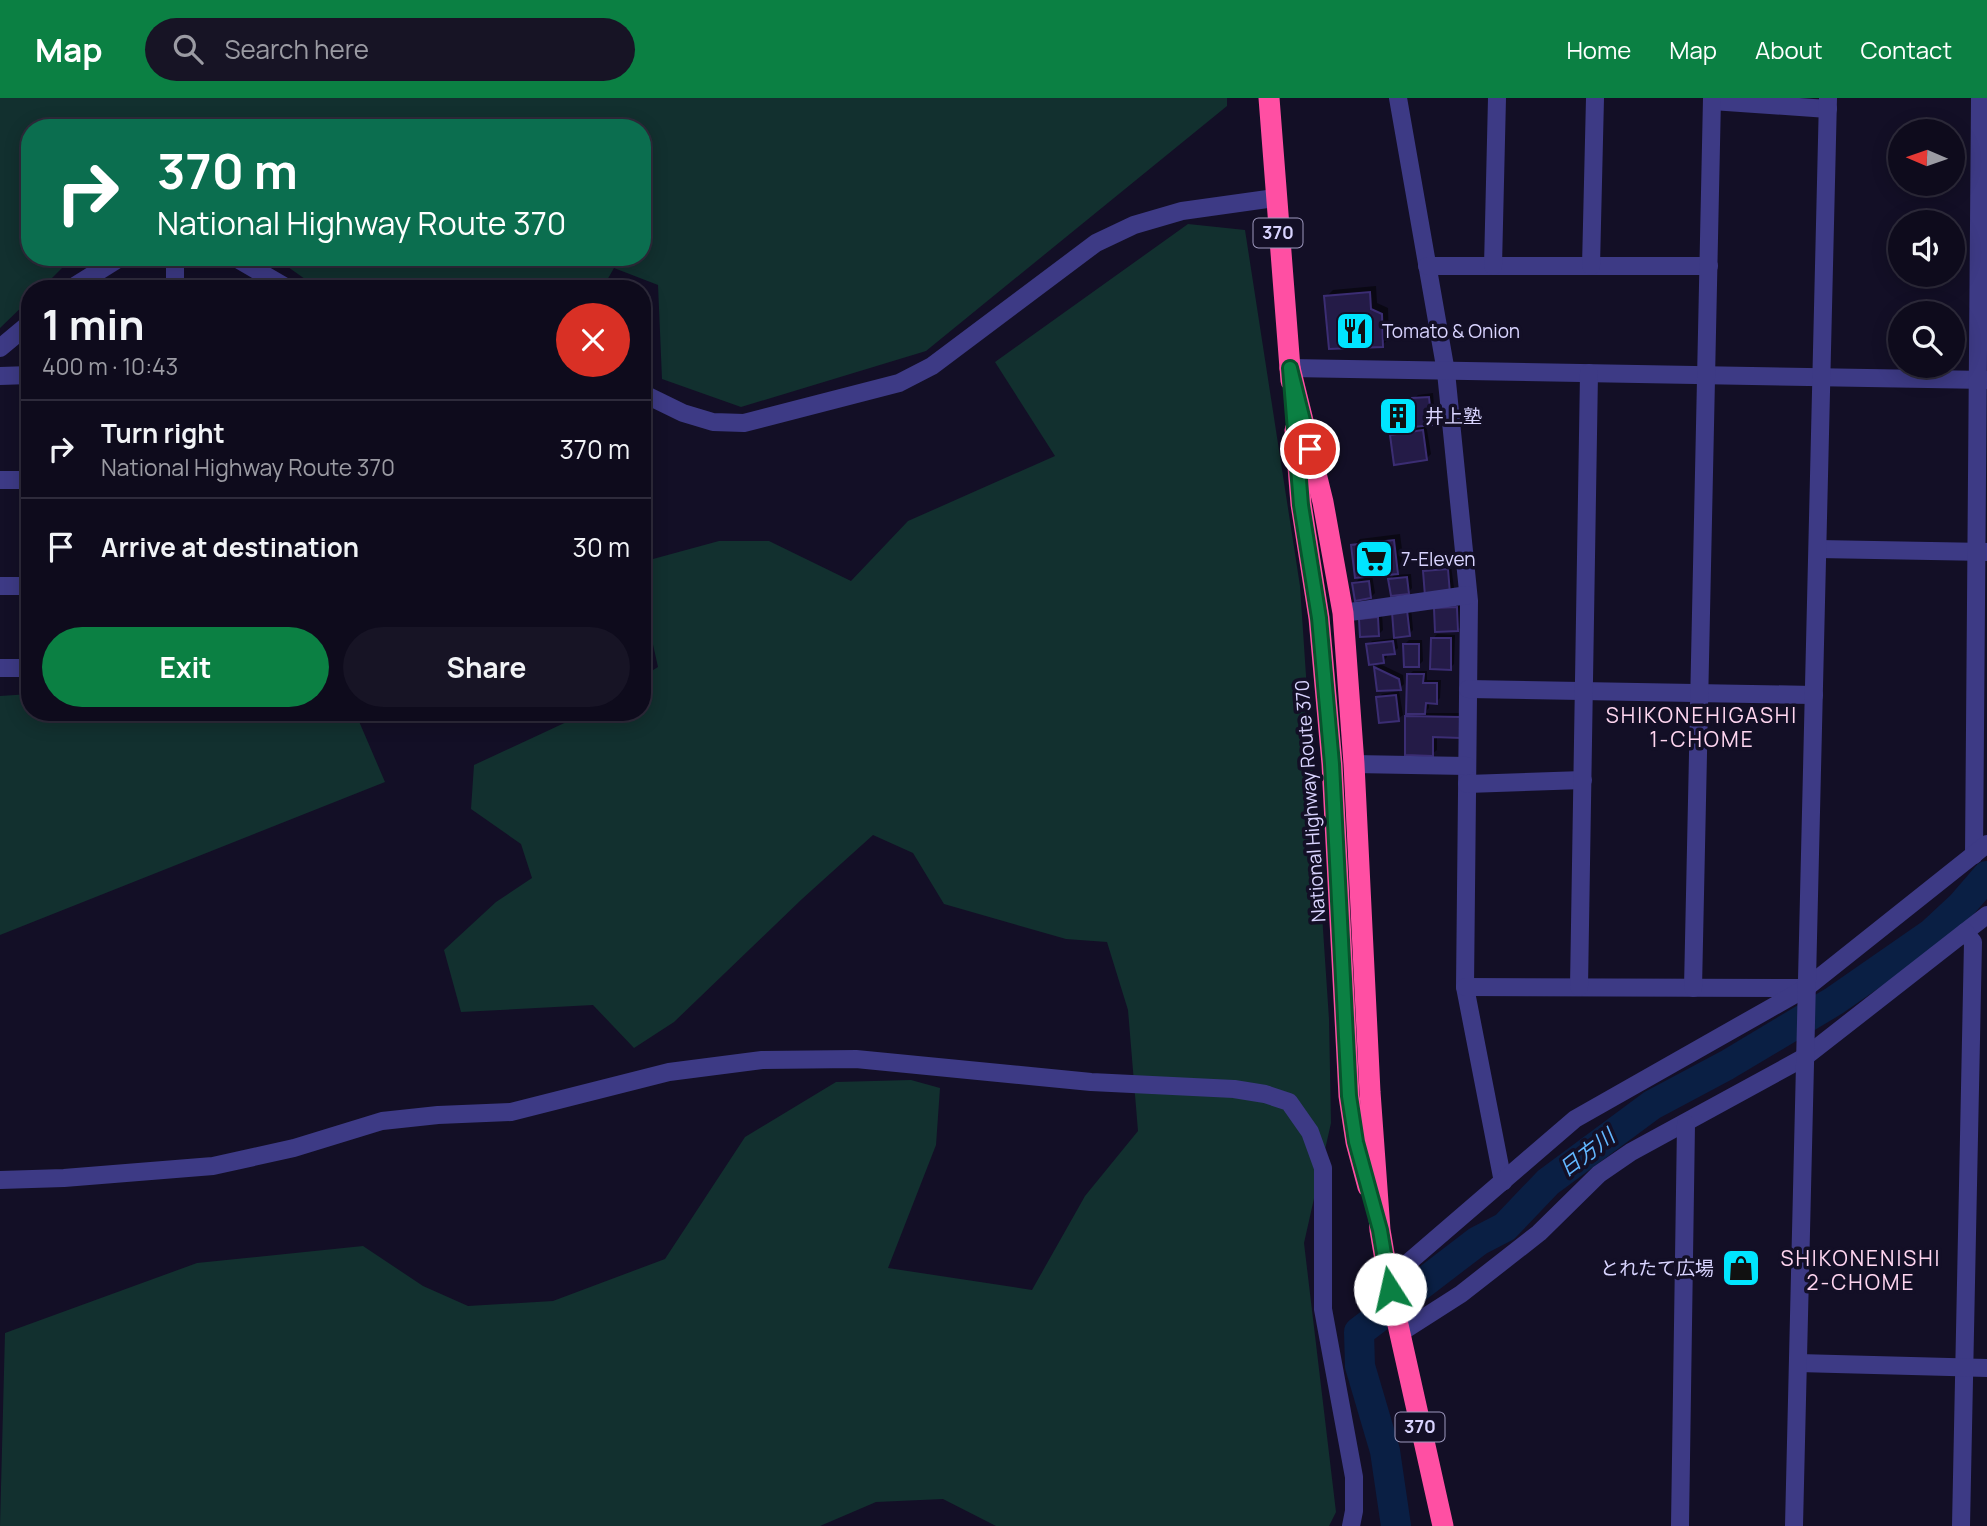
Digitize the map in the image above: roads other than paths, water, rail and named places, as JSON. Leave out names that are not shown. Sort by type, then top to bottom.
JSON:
[{"type":"highway","name":"National Highway Route 370","points":[[1269,98],[1301,505],[1319,618],[1332,764],[1349,1096],[1356,1142],[1380,1230]]},
{"type":"highway","name":"National Highway Route 370","points":[[1290,368],[1323,502],[1343,613],[1380,1230],[1389,1285],[1443,1526]]},
{"type":"street","points":[[1398,98],[1446,372],[1468,595],[1465,987],[1503,1182]]},
{"type":"street","points":[[1493,266],[1497,98]]},
{"type":"street","points":[[1591,266],[1595,98]]},
{"type":"street","points":[[1389,1285],[1575,1119],[1806,996],[1981,849],[1980,98]]},
{"type":"street","points":[[1692,988],[1712,100],[1828,104],[1794,1526]]},
{"type":"street","points":[[651,397],[683,413],[713,422],[744,423],[899,383],[932,366],[1096,243],[1134,225],[1182,211],[1275,198]]},
{"type":"street","points":[[85,280],[107,266]]},
{"type":"street","points":[[249,266],[274,280]]},
{"type":"street","points":[[1427,266],[1709,266]]},
{"type":"street","points":[[0,348],[21,330]]},
{"type":"street","points":[[1290,368],[1982,380]]},
{"type":"street","points":[[1579,987],[1589,373]]},
{"type":"street","points":[[0,376],[21,375]]},
{"type":"street","points":[[0,480],[21,480]]},
{"type":"street","points":[[1818,549],[1982,552]]},
{"type":"street","points":[[0,586],[21,586]]},
{"type":"street","points":[[1343,613],[1468,595]]},
{"type":"street","points":[[0,668],[21,668]]},
{"type":"street","points":[[1468,689],[1814,695]]},
{"type":"street","points":[[1354,764],[1467,775],[1583,780]]},
{"type":"street","points":[[1399,1331],[1461,1294],[1539,1233],[1599,1174],[1631,1152],[1686,1124],[1805,1052],[1987,915]]},
{"type":"street","points":[[1961,1526],[1964,1368],[1979,1042],[1973,942],[1965,932]]},
{"type":"street","points":[[1465,987],[1692,988],[1806,996]]},
{"type":"street","points":[[0,1180],[64,1178],[213,1166],[294,1148],[382,1121],[511,1112],[669,1072],[762,1060],[856,1059],[1091,1082],[1234,1089],[1265,1094],[1289,1102],[1310,1132],[1323,1168],[1323,1309],[1354,1477],[1351,1526]]},
{"type":"street","points":[[1680,1526],[1686,1124]]},
{"type":"street","points":[[1798,1363],[1987,1368]]},
{"type":"waterway","name":"日方川","points":[[1396,1526],[1385,1451],[1360,1366],[1359,1332],[1478,1241],[1505,1227],[1548,1182],[1652,1105],[1727,1065],[1834,1001],[1932,933],[1961,906],[1987,876]]},
{"type":"place","name":"Tomato & Onion","points":[[1355,331]]},
{"type":"place","name":"井上塾","points":[[1398,416]]},
{"type":"place","name":"7-Eleven","points":[[1374,559]]},
{"type":"place","name":"とれたて広場","points":[[1741,1268]]},
{"type":"district","name":"SHIKONEHIGASHI 1-CHOME","points":[[1702,728]]},
{"type":"district","name":"SHIKONENISHI 2-CHOME","points":[[1861,1271]]}]
